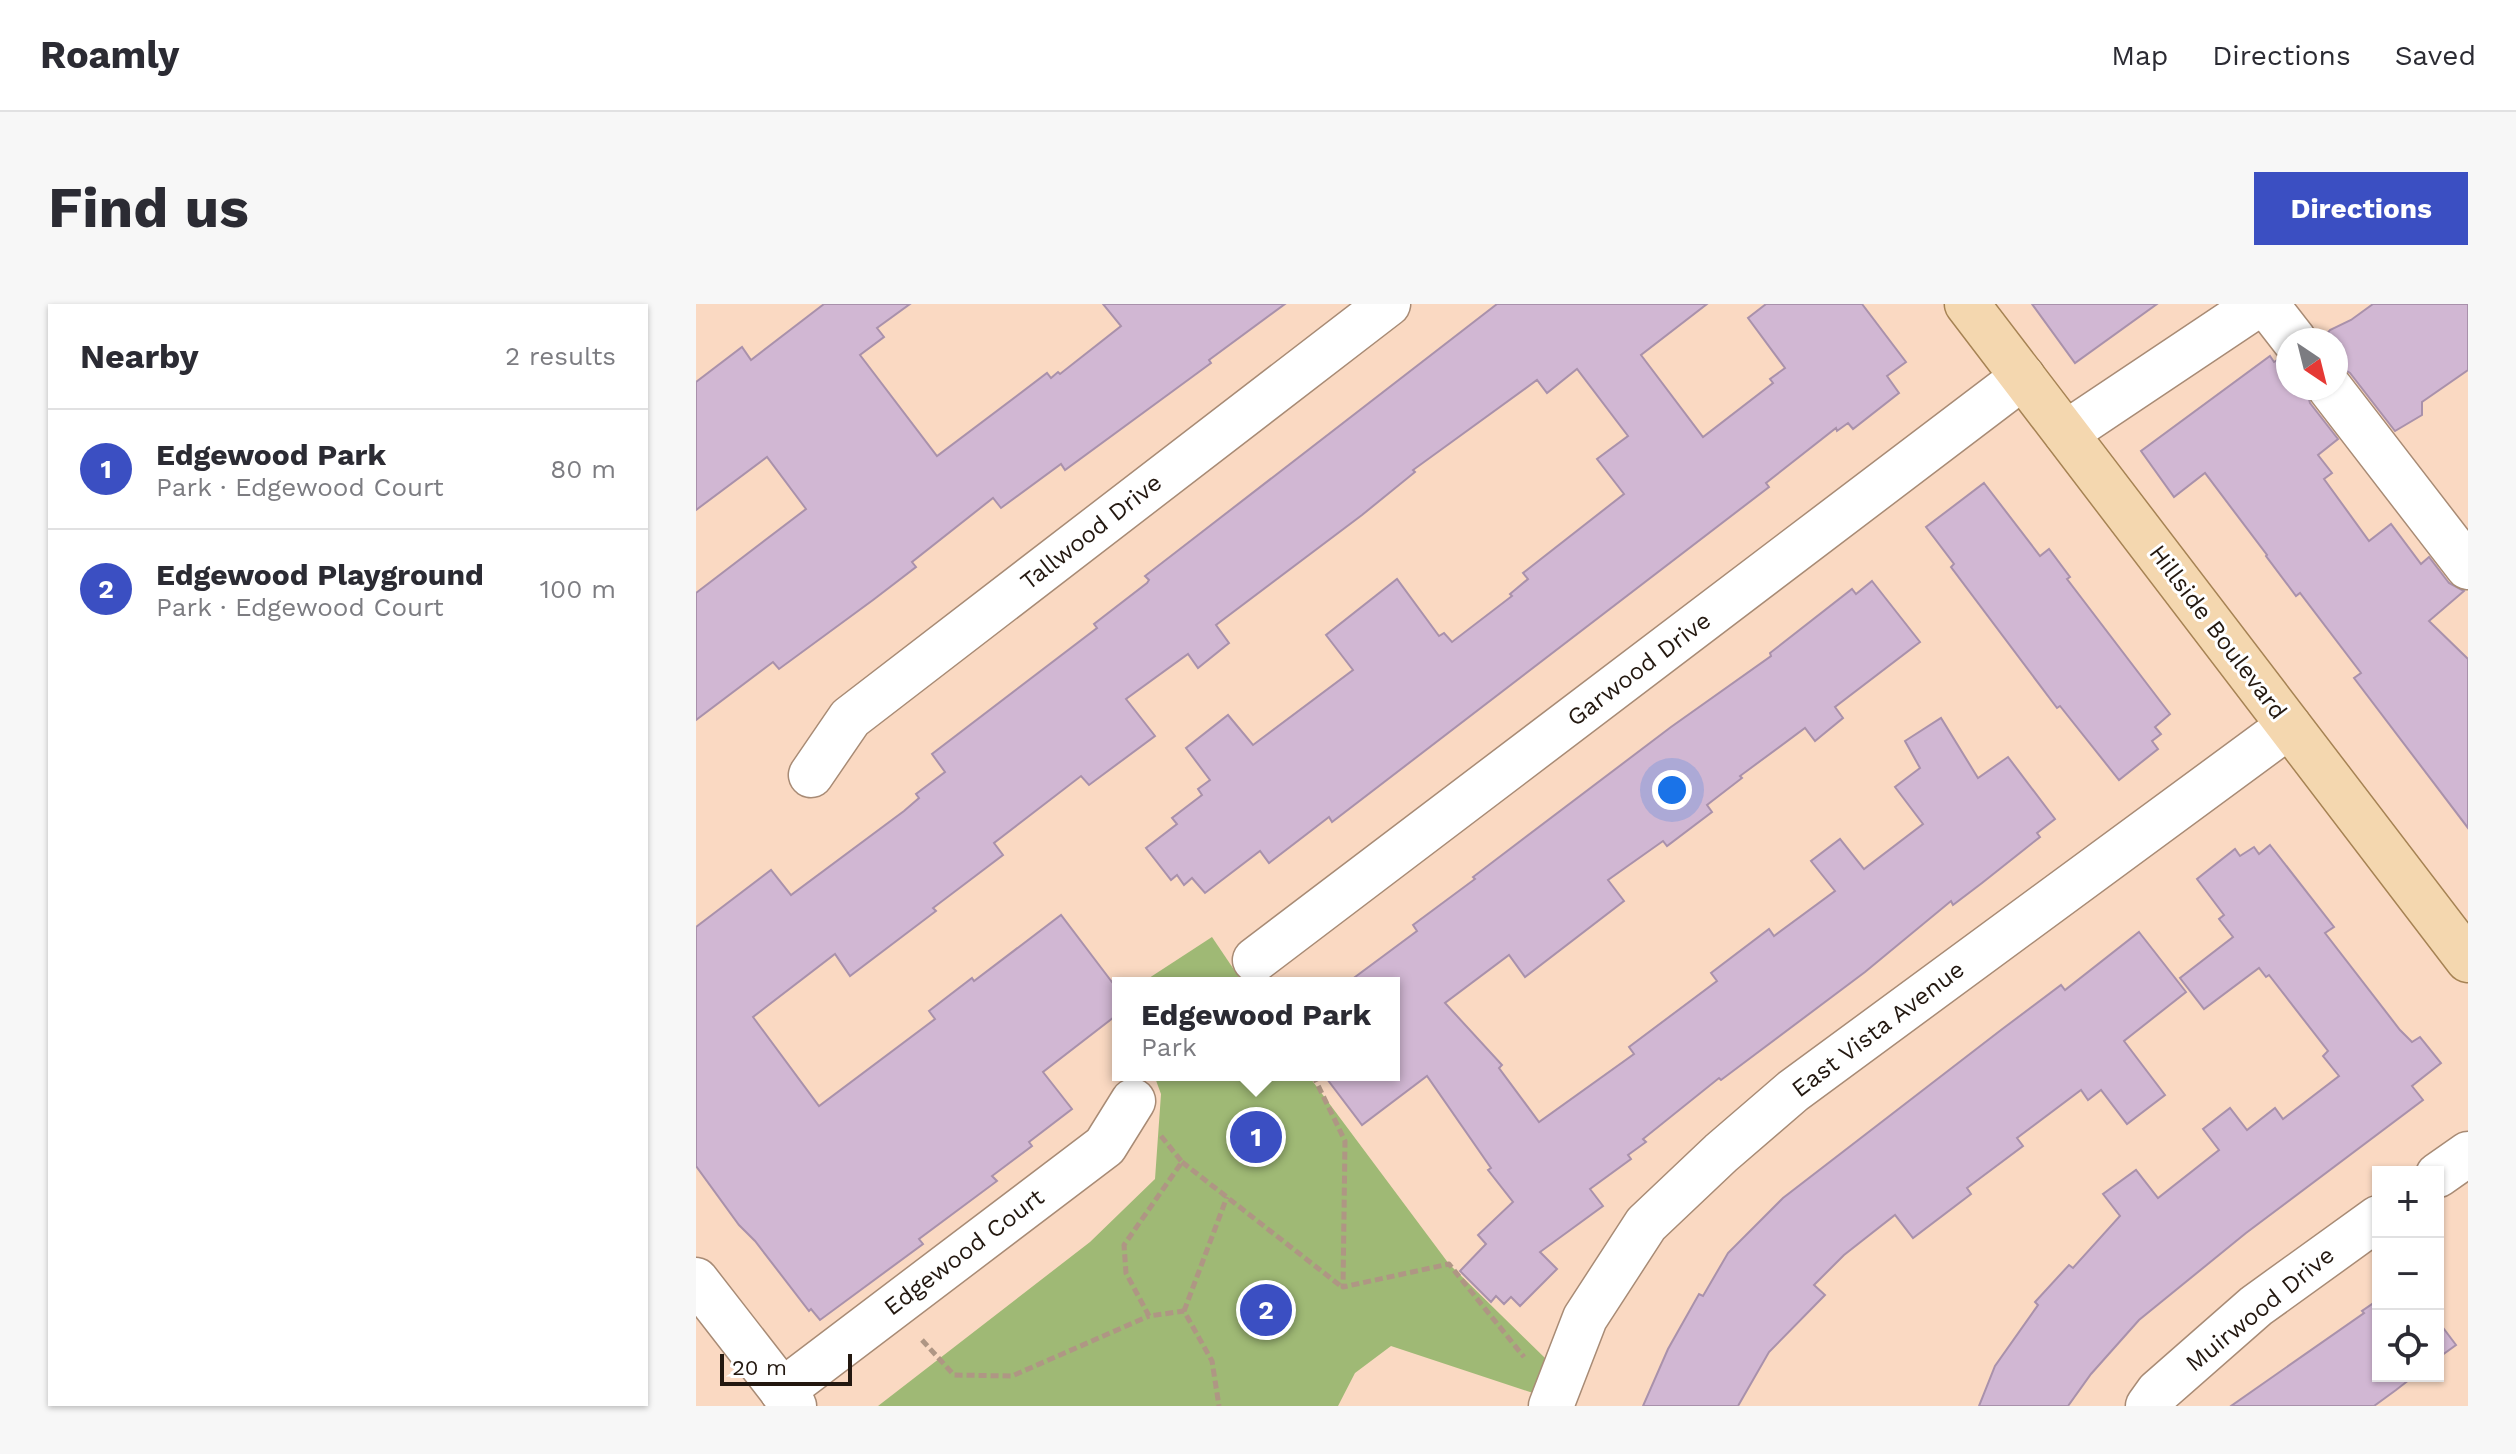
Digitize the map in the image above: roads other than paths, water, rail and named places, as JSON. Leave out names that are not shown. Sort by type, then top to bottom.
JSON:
[{"type":"main road","name":"Hillside Boulevard","points":[[1967,304],[2468,960]]},
{"type":"street","name":"Tallwood Drive","points":[[811,775],[850,718],[1388,304]]},
{"type":"street","points":[[2066,433],[2259,304]]},
{"type":"street","points":[[2266,304],[2285,328]]},
{"type":"street","name":"Garwood Drive","points":[[1255,960],[2023,377]]},
{"type":"street","points":[[2339,400],[2468,567]]},
{"type":"street","name":"East Vista Avenue","points":[[1553,1401],[1585,1318],[1646,1224],[1721,1153],[1793,1091],[2289,726]]},
{"type":"street","name":"Edgewood Court","points":[[788,1398],[891,1306],[1105,1146],[1133,1101]]},
{"type":"street","points":[[2444,1171],[2468,1154]]},
{"type":"street","name":"Muirwood Drive","points":[[2148,1406],[2158,1392],[2256,1306],[2372,1222]]},
{"type":"street","points":[[696,1280],[788,1398]]},
{"type":"place","name":"Edgewood Park","points":[[1256,1137]]},
{"type":"place","name":"Edgewood Playground","points":[[1266,1310]]}]
